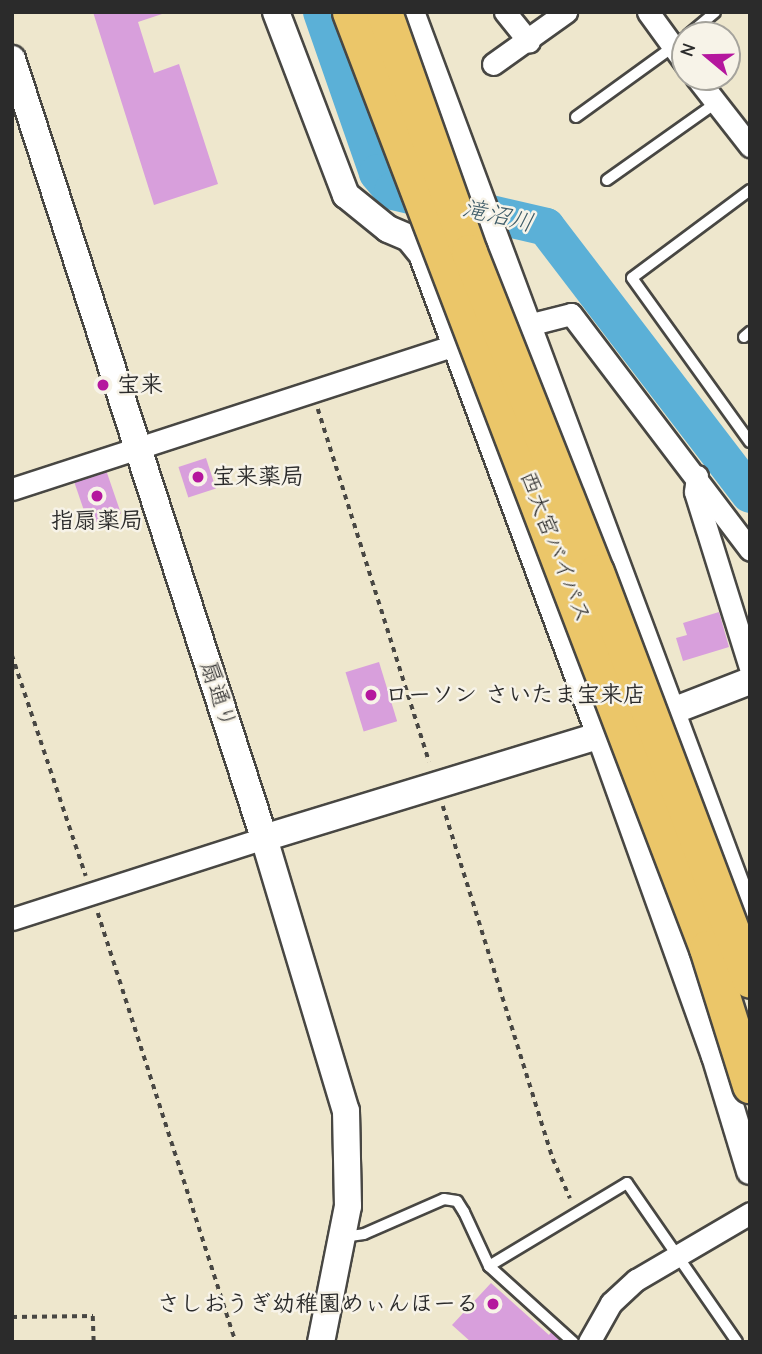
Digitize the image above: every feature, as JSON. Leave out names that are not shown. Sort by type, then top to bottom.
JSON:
[{"type":"highway","name":"西大宮バイパス","points":[[351,12],[707,948],[750,1085]]},
{"type":"highway","name":"西大宮バイパス","points":[[384,12],[470,252],[596,572],[750,980]]},
{"type":"street","points":[[276,12],[346,195],[388,229],[409,238],[422,254],[600,735],[715,1056],[750,1171]]},
{"type":"street","points":[[411,12],[750,922]]},
{"type":"street","points":[[505,12],[528,42]]},
{"type":"street","points":[[494,64],[566,12]]},
{"type":"street","points":[[648,12],[671,34]]},
{"type":"street","name":"扇通り","points":[[12,59],[264,838],[346,1111],[350,1163],[343,1237],[321,1342]]},
{"type":"street","points":[[708,91],[748,138]]},
{"type":"street","points":[[528,325],[571,314],[697,476],[750,551]]},
{"type":"street","points":[[12,489],[140,450],[454,345]]},
{"type":"street","points":[[697,476],[695,492],[750,667]]},
{"type":"street","points":[[12,919],[672,712],[750,681]]},
{"type":"street","points":[[589,1342],[611,1303],[636,1280],[676,1254],[750,1213]]},
{"type":"lane","points":[[576,117],[671,54]]},
{"type":"lane","points":[[607,180],[717,102]]},
{"type":"lane","points":[[750,190],[632,278],[750,442]]},
{"type":"lane","points":[[489,1266],[627,1182],[737,1342]]},
{"type":"lane","points":[[343,1237],[364,1234],[444,1199],[457,1201],[489,1266],[573,1342]]},
{"type":"path","points":[[12,655],[92,893],[236,1342]]},
{"type":"path","points":[[12,1317],[93,1316],[94,1342]]},
{"type":"building","points":[[93,12],[168,12],[138,22],[154,73],[179,64],[218,184],[154,205]]},
{"type":"building","points":[[206,458],[216,488],[188,497],[178,467]]},
{"type":"building","points":[[106,470],[121,513],[89,525],[74,481]]},
{"type":"building","points":[[719,612],[729,647],[683,661],[676,638],[687,635],[683,623]]},
{"type":"building","points":[[379,662],[397,721],[364,732],[346,672]]},
{"type":"building","name":"さしおうぎ幼稚園めぃんほーる","points":[[491,1283],[549,1335],[552,1331],[564,1342],[471,1342],[452,1325]]},
{"type":"waterway","name":"滝沼川","points":[[322,12],[378,173],[393,191],[546,227],[750,494]]},
{"type":"place","name":"宝来","points":[[103,385]]},
{"type":"place","name":"宝来薬局","points":[[198,477]]},
{"type":"place","name":"指扇薬局","points":[[97,496]]},
{"type":"place","name":"ローソン さいたま宝来店","points":[[371,695]]},
{"type":"place","name":"さしおうぎ幼稚園めぃんほーる","points":[[493,1304]]}]
